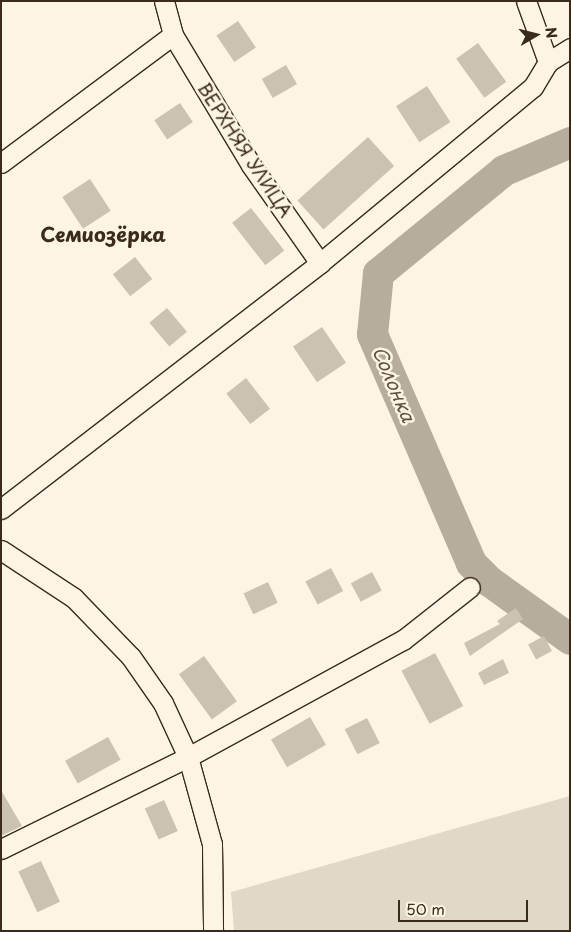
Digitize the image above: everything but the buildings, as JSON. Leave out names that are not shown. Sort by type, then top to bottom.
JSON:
[{"type":"street","name":"ВЕРХНЯЯ УЛИЦА","points":[[164,1],[173,36],[251,165],[320,263]]},
{"type":"street","points":[[526,1],[548,62]]},
{"type":"street","points":[[1,163],[173,36]]},
{"type":"street","points":[[1,510],[320,263],[533,87],[548,62],[570,48]]},
{"type":"street","points":[[1,550],[74,598],[131,657],[163,703],[188,757],[212,844],[213,931]]},
{"type":"street","points":[[1,849],[188,757],[404,640],[470,587]]},
{"type":"shaded area","points":[[570,796],[570,931],[234,931],[231,892]]},
{"type":"waterway","name":"Солонка","points":[[570,142],[504,170],[378,273],[372,334],[471,563],[489,581],[570,639]]},
{"type":"district","name":"Семиозёрка","points":[[103,234]]}]
